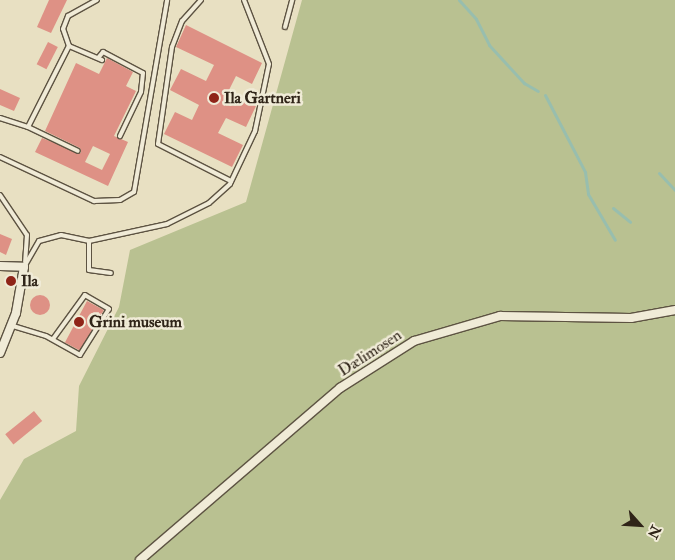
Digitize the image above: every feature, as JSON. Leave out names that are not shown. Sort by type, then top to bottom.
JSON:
[{"type":"street","points":[[0,266],[24,267],[13,326],[0,353]]},
{"type":"street","name":"Dælimosen","points":[[140,560],[340,388],[414,341],[500,316],[631,318],[675,310]]},
{"type":"lane","points":[[28,127],[69,46],[63,29],[68,16],[97,0]]},
{"type":"lane","points":[[0,157],[94,201],[120,200],[134,192],[167,0]]},
{"type":"lane","points":[[201,0],[182,21],[172,47],[158,144],[231,181]]},
{"type":"lane","points":[[24,267],[40,242],[61,235],[89,241],[167,224],[209,203],[231,181],[255,131],[269,64],[244,0]]},
{"type":"lane","points":[[284,27],[292,0]]},
{"type":"lane","points":[[69,46],[100,59],[103,52],[143,71],[141,92],[120,136]]},
{"type":"lane","points":[[0,118],[28,127],[78,151]]},
{"type":"lane","points":[[0,195],[27,235],[24,267]]},
{"type":"lane","points":[[89,241],[89,270],[111,273]]},
{"type":"lane","points":[[13,326],[53,339],[80,355],[109,309],[86,295],[53,339]]},
{"type":"green space","points":[[302,0],[675,0],[675,560],[0,560],[0,500],[24,459],[76,431],[79,386],[119,307],[130,250],[246,202]]},
{"type":"building","points":[[49,0],[67,0],[51,33],[37,27]]},
{"type":"building","name":"Ila Gartneri","points":[[186,25],[262,63],[252,84],[236,76],[228,92],[256,106],[246,127],[226,118],[218,133],[243,145],[232,167],[164,134],[175,112],[192,120],[199,105],[170,90],[181,69],[206,81],[214,65],[176,47]]},
{"type":"building","points":[[48,42],[58,47],[46,69],[37,64]]},
{"type":"building","points":[[107,58],[133,72],[126,86],[136,91],[114,136],[128,142],[108,186],[35,152],[42,138],[81,153],[80,148],[45,131],[76,63],[99,74]],"holes":[[[93,146],[110,154],[102,170],[85,162]]]},
{"type":"building","points":[[0,89],[20,98],[14,111],[0,105]]},
{"type":"building","points":[[0,234],[12,239],[6,255],[0,252]]},
{"type":"building","points":[[40,295],[47,298],[50,305],[47,312],[40,315],[33,312],[30,305],[33,298]]},
{"type":"building","points":[[87,301],[104,310],[82,351],[65,342]]},
{"type":"building","points":[[34,411],[42,421],[13,444],[5,434]]},
{"type":"waterway","points":[[459,0],[476,19],[489,45],[524,83],[538,91]]},
{"type":"waterway","points":[[545,95],[585,172],[588,194],[615,240]]},
{"type":"waterway","points":[[659,173],[675,190]]},
{"type":"waterway","points":[[613,208],[630,222]]},
{"type":"place","name":"Ila Gartneri","points":[[214,98]]},
{"type":"place","name":"Ila","points":[[11,281]]},
{"type":"place","name":"Grini museum","points":[[79,322]]}]
